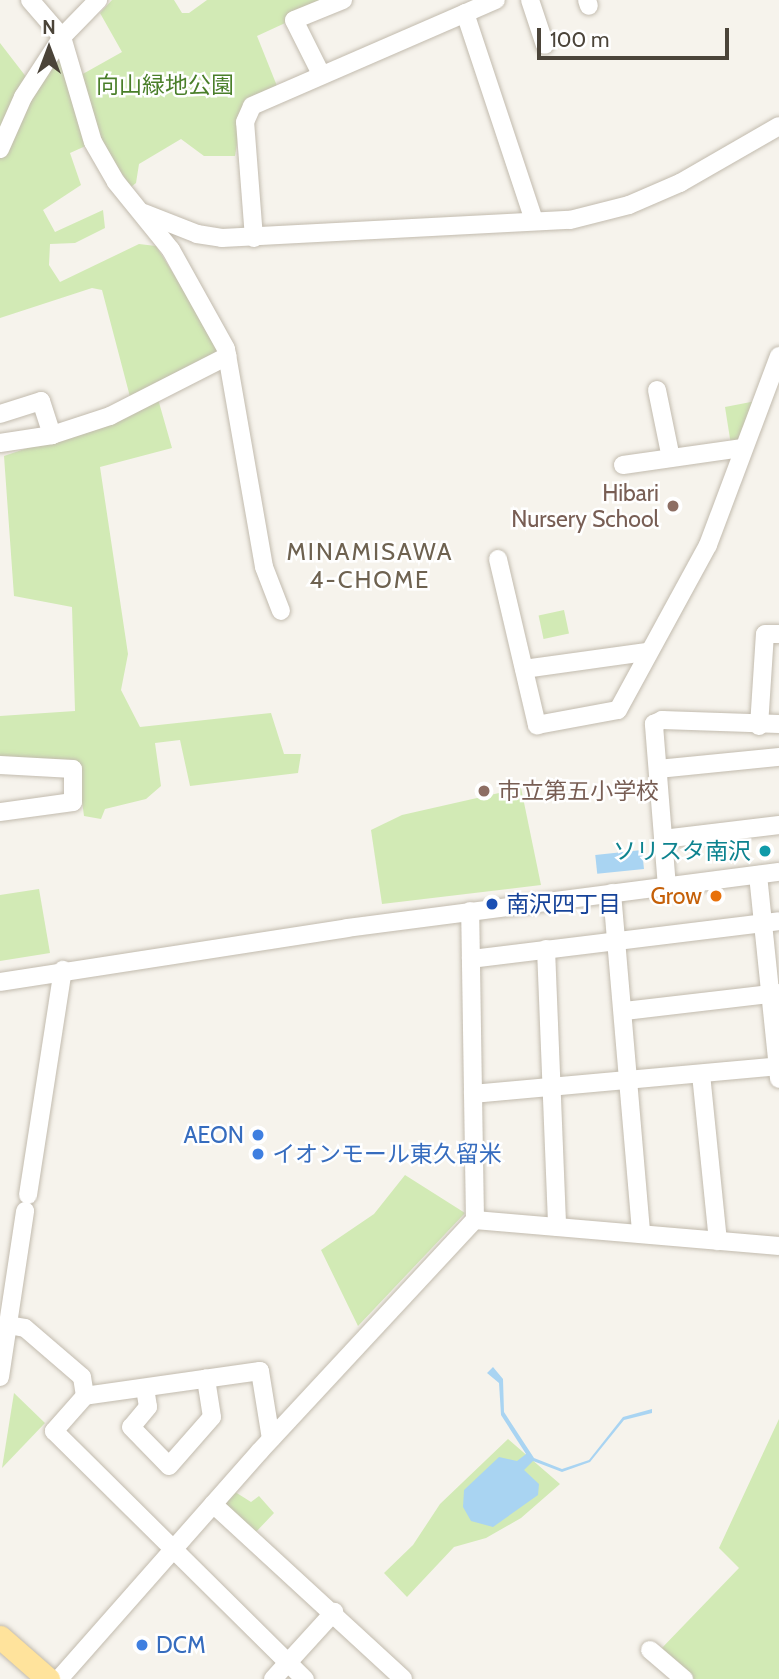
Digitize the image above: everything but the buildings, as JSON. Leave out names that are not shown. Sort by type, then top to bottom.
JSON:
[{"type":"main road","points":[[0,1637],[48,1679]]},
{"type":"street","points":[[30,0],[62,37],[93,142],[116,181],[144,213],[170,250],[217,328],[228,356],[264,567],[281,611]]},
{"type":"street","points":[[0,149],[23,97],[62,37],[98,0]]},
{"type":"street","points":[[321,74],[294,20],[342,0]]},
{"type":"street","points":[[254,238],[245,114],[268,97],[458,10],[496,0]]},
{"type":"street","points":[[530,0],[545,45]]},
{"type":"street","points":[[458,10],[534,221]]},
{"type":"street","points":[[144,213],[200,234],[254,238],[570,220],[629,205],[697,174],[779,126]]},
{"type":"street","points":[[170,250],[200,234]]},
{"type":"street","points":[[0,443],[52,435],[110,416],[228,356]]},
{"type":"street","points":[[498,559],[537,725],[618,710],[647,652],[708,545],[779,356]]},
{"type":"street","points":[[657,390],[671,458]]},
{"type":"street","points":[[0,414],[41,401],[52,435]]},
{"type":"street","points":[[623,465],[743,448]]},
{"type":"street","points":[[759,726],[765,634],[779,634]]},
{"type":"street","points":[[524,669],[647,652]]},
{"type":"street","points":[[667,887],[654,724],[662,720],[759,726],[779,724]]},
{"type":"street","points":[[658,769],[779,757]]},
{"type":"street","points":[[0,765],[73,769],[73,802],[0,811]]},
{"type":"street","points":[[663,839],[779,825]]},
{"type":"street","points":[[0,982],[63,970],[470,911],[779,872]]},
{"type":"street","points":[[473,1094],[701,1074],[779,1071],[771,922],[758,875]]},
{"type":"street","points":[[612,893],[631,1080],[641,1234]]},
{"type":"street","points":[[59,1679],[271,1439],[475,1220],[470,911]]},
{"type":"street","points":[[471,959],[771,922]]},
{"type":"street","points":[[546,949],[557,1227]]},
{"type":"street","points":[[0,1377],[8,1325],[6,1302],[27,1203],[63,970]]},
{"type":"street","points":[[625,1011],[774,993]]},
{"type":"street","points":[[701,1074],[718,1241]]},
{"type":"street","points":[[475,1220],[779,1246]]},
{"type":"street","points":[[8,1325],[25,1328],[82,1377],[85,1396]]},
{"type":"street","points":[[271,1439],[260,1371],[85,1396],[54,1431],[171,1552],[305,1679]]},
{"type":"street","points":[[145,1388],[148,1407],[131,1427],[169,1466],[212,1418],[206,1378]]},
{"type":"street","points":[[213,1504],[334,1612],[402,1679]]},
{"type":"street","points":[[273,1679],[334,1612]]},
{"type":"street","points":[[650,1650],[684,1679]]},
{"type":"green space","name":"向山緑地公園","points":[[112,0],[174,0],[182,13],[189,13],[207,0],[335,0],[257,36],[277,86],[238,138],[235,156],[204,156],[181,139],[139,164],[136,183],[131,187],[99,140],[70,153],[81,185],[43,210],[55,232],[103,210],[105,228],[75,243],[50,244],[49,265],[60,282],[139,244],[156,246],[221,349],[217,356],[154,385],[172,448],[100,467],[128,654],[121,690],[140,727],[271,713],[284,754],[301,754],[298,773],[190,786],[180,740],[155,743],[161,786],[146,799],[105,809],[101,819],[84,816],[77,763],[0,756],[0,716],[75,711],[72,607],[14,596],[4,456],[134,412],[102,290],[92,288],[0,318],[0,43],[37,91],[58,56],[81,75],[122,52],[100,13]]},
{"type":"green space","points":[[756,401],[739,444],[731,445],[725,407]]},
{"type":"green space","points":[[564,610],[569,633],[544,639],[539,615]]},
{"type":"green space","points":[[521,788],[541,885],[382,904],[371,830],[402,815]]},
{"type":"green space","points":[[39,889],[50,953],[0,961],[0,895]]},
{"type":"green space","points":[[405,1175],[465,1213],[358,1326],[321,1250],[374,1214]]},
{"type":"green space","points":[[14,1393],[45,1423],[2,1468]]},
{"type":"green space","points":[[779,1419],[779,1679],[692,1679],[659,1651],[739,1568],[719,1548]]},
{"type":"green space","points":[[508,1439],[560,1484],[521,1518],[486,1538],[454,1547],[407,1597],[384,1573],[413,1545],[440,1504]]},
{"type":"green space","points":[[232,1490],[251,1502],[259,1496],[274,1513],[254,1534],[220,1503]]},
{"type":"water","points":[[642,850],[644,869],[597,874],[595,855]]},
{"type":"water","points":[[493,1367],[503,1379],[504,1412],[534,1458],[562,1469],[589,1460],[623,1417],[652,1409],[652,1413],[624,1420],[590,1462],[562,1472],[533,1461],[524,1470],[539,1484],[538,1495],[493,1527],[471,1521],[463,1507],[464,1490],[499,1457],[517,1461],[526,1454],[501,1415],[499,1383],[487,1373]]},
{"type":"place","name":"Hibari Nursery School","points":[[673,506]]},
{"type":"place","name":"市立第五小学校","points":[[484,791]]},
{"type":"place","name":"ソリスタ南沢","points":[[765,851]]},
{"type":"place","name":"Grow","points":[[716,896]]},
{"type":"place","name":"南沢四丁目","points":[[492,904]]},
{"type":"place","name":"AEON","points":[[258,1135]]},
{"type":"place","name":"イオンモール東久留米","points":[[258,1154]]},
{"type":"place","name":"DCM","points":[[142,1645]]},
{"type":"district","name":"MINAMISAWA 4-CHOME","points":[[370,566]]}]
